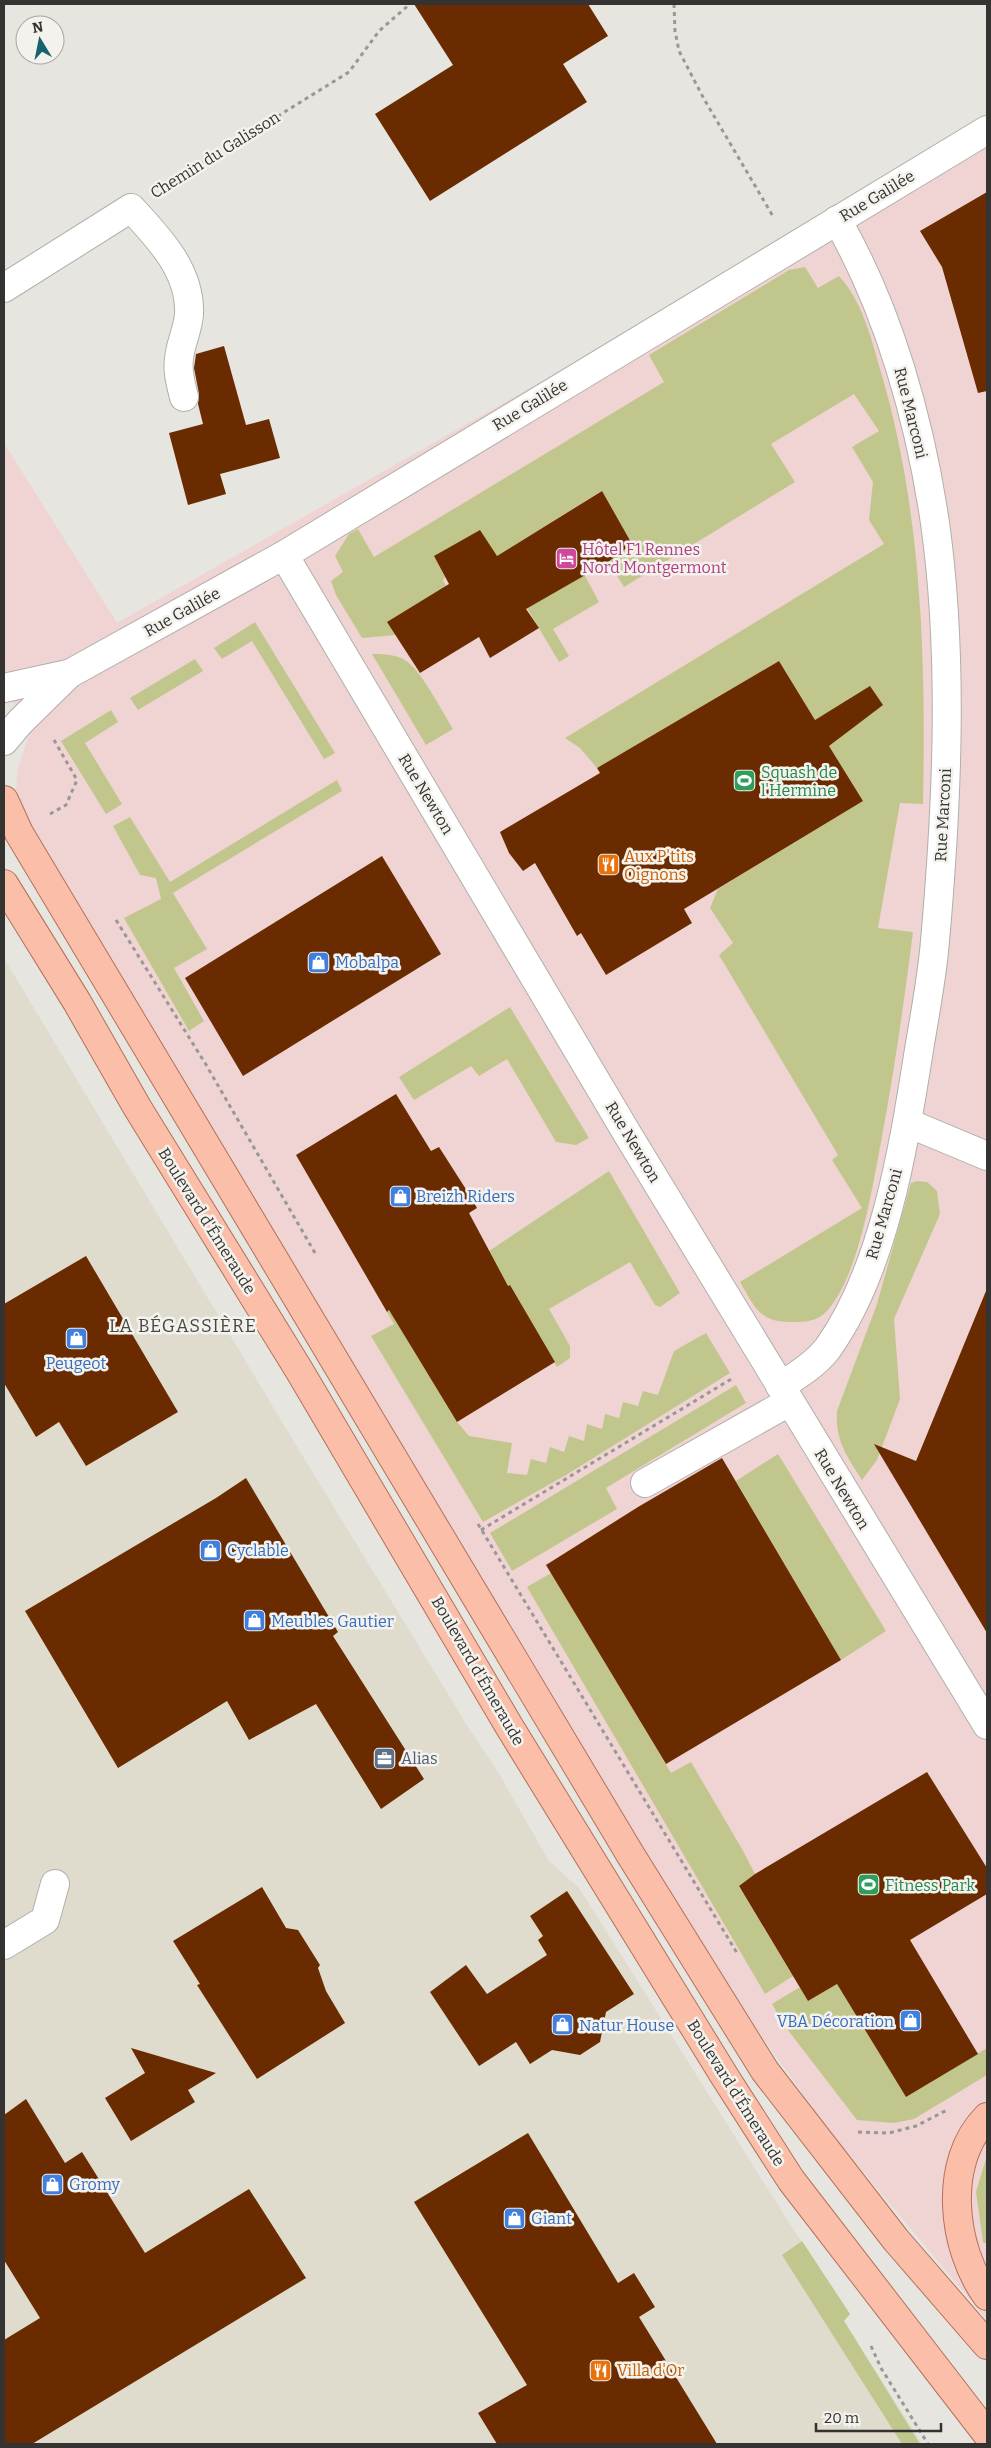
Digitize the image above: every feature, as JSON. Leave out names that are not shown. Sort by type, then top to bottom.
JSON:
[{"type":"main road","points":[[4,800],[19,833],[630,1854],[766,2071],[896,2240],[987,2345]]},
{"type":"main road","name":"Boulevard d'Émeraude","points":[[4,884],[77,1002],[137,1107],[299,1370],[509,1726],[725,2077],[791,2180],[987,2434]]},
{"type":"main road","points":[[984,2120],[965,2152],[959,2180],[958,2220],[964,2248],[981,2287],[987,2296]]},
{"type":"street","name":"Rue Galilée","points":[[4,741],[69,674],[284,556],[791,247],[987,130]]},
{"type":"street","points":[[4,288],[131,208],[165,245],[176,262],[185,288],[189,313],[178,359],[184,397]]},
{"type":"street","name":"Rue Marconi","points":[[645,1483],[785,1394],[800,1374],[826,1350],[858,1298],[881,1233],[908,1123],[936,934],[944,806],[946,706],[943,614],[935,524],[924,466],[902,377],[879,305],[837,220]]},
{"type":"street","name":"Rue Newton","points":[[284,556],[628,1135],[987,1726]]},
{"type":"street","name":"Rue Galilée","points":[[4,688],[69,674]]},
{"type":"street","points":[[908,1123],[987,1156]]},
{"type":"street","points":[[4,1945],[45,1920],[55,1884]]},
{"type":"path","name":"Chemin du Galisson","points":[[131,208],[349,72],[379,31],[410,4]]},
{"type":"path","points":[[674,4],[675,31],[679,51],[704,99],[791,247]]},
{"type":"path","points":[[35,707],[77,780],[66,805],[48,816],[53,823]]},
{"type":"path","points":[[115,918],[205,1063],[318,1259]]},
{"type":"path","points":[[482,1530],[764,1358]]},
{"type":"path","points":[[472,1516],[738,1954]]},
{"type":"path","points":[[830,2153],[856,2132],[889,2132],[916,2126],[942,2110],[956,2109],[984,2120]]},
{"type":"path","points":[[856,2132],[863,2140]]},
{"type":"shaded area","points":[[987,128],[987,2320],[830,2132],[748,2017],[618,1808],[20,811],[16,788],[18,768],[30,733],[4,686],[4,443],[117,623]]},
{"type":"shaded area","points":[[4,958],[285,1427],[470,1730],[498,1772],[549,1861],[579,1888],[795,2232],[850,2314],[844,2321],[922,2444],[4,2444]]},
{"type":"green space","points":[[805,267],[818,288],[839,276],[854,297],[869,332],[894,422],[913,530],[918,584],[922,639],[923,804],[900,803],[878,928],[913,932],[886,1116],[863,1231],[848,1276],[827,1311],[816,1319],[782,1322],[772,1320],[759,1312],[740,1282],[862,1208],[832,1160],[838,1155],[719,955],[733,943],[710,908],[718,889],[863,801],[829,746],[838,739],[823,715],[815,720],[779,661],[597,768],[580,748],[565,738],[884,544],[869,520],[873,482],[852,447],[879,431],[854,394],[771,444],[795,482],[624,587],[608,561],[632,544],[601,491],[497,556],[434,556],[445,577],[443,580],[446,586],[396,635],[362,638],[336,595],[331,581],[343,572],[335,556],[349,534],[358,529],[374,557],[664,382],[649,355],[789,270]]},
{"type":"green space","points":[[584,574],[599,602],[553,629],[569,656],[559,662],[527,608]]},
{"type":"green space","points":[[255,622],[335,753],[324,759],[252,641],[222,659],[214,648]]},
{"type":"green space","points":[[372,654],[396,656],[409,663],[427,685],[453,729],[426,745]]},
{"type":"green space","points":[[195,659],[203,671],[138,710],[130,698]]},
{"type":"green space","points":[[111,710],[118,722],[85,743],[122,804],[106,814],[61,741]]},
{"type":"green space","points":[[337,780],[342,791],[173,893],[207,949],[174,968],[204,1021],[189,1031],[124,918],[161,899],[156,878],[140,875],[113,826],[130,817],[170,882]]},
{"type":"green space","points":[[510,1007],[589,1138],[576,1145],[556,1142],[507,1059],[479,1076],[471,1066],[414,1100],[399,1077]]},
{"type":"green space","points":[[609,1171],[680,1293],[660,1307],[655,1305],[630,1262],[549,1309],[570,1346],[570,1358],[557,1367],[510,1285],[409,1343],[457,1422],[469,1436],[512,1443],[507,1473],[527,1475],[531,1459],[546,1463],[550,1447],[564,1452],[569,1436],[584,1441],[587,1424],[602,1429],[605,1414],[619,1418],[623,1402],[638,1406],[643,1391],[658,1395],[674,1351],[706,1333],[730,1373],[566,1475],[483,1522],[371,1336],[394,1324],[387,1312],[489,1251]]},
{"type":"green space","points":[[917,1181],[927,1182],[937,1191],[940,1214],[894,1319],[900,1399],[877,1460],[862,1480],[847,1456],[840,1440],[837,1411],[877,1304],[911,1183]]},
{"type":"green space","points":[[736,1385],[746,1403],[606,1488],[617,1509],[512,1571],[490,1533]]},
{"type":"green space","points":[[778,1454],[886,1631],[841,1660],[736,1481]]},
{"type":"green space","points":[[551,1573],[671,1773],[691,1762],[755,1874],[739,1887],[793,1976],[765,1994],[527,1587]]},
{"type":"green space","points":[[837,1984],[906,2097],[987,2048],[987,2075],[914,2119],[894,2123],[857,2120],[784,2025],[772,2004],[800,1987],[808,2001]]},
{"type":"green space","points":[[987,2155],[987,2244],[983,2242],[976,2192]]},
{"type":"green space","points":[[802,2241],[850,2314],[844,2321],[920,2444],[902,2444],[782,2255]]},
{"type":"building","points":[[414,4],[588,4],[608,36],[563,64],[587,102],[430,201],[375,114],[453,65]]},
{"type":"building","points":[[987,192],[987,391],[978,393],[942,267],[920,231]]},
{"type":"building","points":[[224,346],[246,425],[269,419],[280,458],[220,474],[226,494],[188,505],[169,433],[203,424],[198,404],[199,394],[194,368],[196,354]]},
{"type":"building","points":[[602,491],[632,544],[608,562],[526,609],[539,628],[490,658],[479,637],[420,673],[387,622],[449,584],[434,556],[480,530],[497,556]]},
{"type":"building","points":[[779,661],[815,720],[870,686],[883,705],[829,746],[863,801],[684,909],[692,923],[606,975],[581,933],[577,936],[535,863],[523,871],[509,853],[500,832],[600,773],[597,768]]},
{"type":"building","name":"Mobalpa","points":[[382,856],[441,954],[243,1076],[185,978]]},
{"type":"building","points":[[396,1094],[431,1151],[439,1147],[469,1194],[477,1208],[469,1213],[508,1286],[510,1285],[555,1362],[457,1422],[389,1310],[387,1312],[296,1155]]},
{"type":"building","points":[[86,1256],[178,1412],[86,1466],[59,1422],[36,1437],[4,1383],[4,1304]]},
{"type":"building","points":[[986,1291],[987,1633],[874,1444],[916,1461]]},
{"type":"building","points":[[722,1458],[841,1660],[666,1764],[546,1565],[638,1507]]},
{"type":"building","points":[[246,1478],[338,1632],[333,1636],[424,1779],[381,1809],[316,1704],[249,1740],[227,1701],[118,1768],[25,1611],[216,1498]]},
{"type":"building","points":[[927,1772],[987,1868],[987,1894],[910,1940],[978,2054],[906,2097],[837,1984],[808,2001],[739,1886],[755,1874]]},
{"type":"building","points":[[262,1887],[286,1928],[298,1930],[320,1965],[318,1968],[326,1991],[345,2023],[257,2079],[197,1985],[200,1984],[173,1941]]},
{"type":"building","points":[[567,1891],[634,1994],[606,2012],[600,2042],[580,2055],[552,2050],[530,2064],[516,2042],[479,2066],[430,1992],[466,1965],[487,1994],[547,1955],[538,1940],[543,1936],[530,1916]]},
{"type":"building","points":[[131,2048],[216,2073],[188,2090],[195,2102],[131,2141],[105,2098],[145,2073]]},
{"type":"building","points":[[26,2099],[65,2163],[82,2152],[145,2253],[249,2189],[306,2278],[32,2444],[4,2444],[4,2340],[40,2318],[4,2260],[4,2115]]},
{"type":"building","points":[[528,2133],[618,2283],[634,2273],[655,2307],[639,2317],[717,2444],[497,2444],[478,2413],[527,2385],[414,2202]]},
{"type":"place","name":"Hôtel F1 Rennes Nord Montgermont","points":[[566,558]]},
{"type":"place","name":"Squash de l'Hermine","points":[[745,781]]},
{"type":"place","name":"Aux P'tits Oignons","points":[[608,865]]},
{"type":"place","name":"Mobalpa","points":[[319,962]]},
{"type":"place","name":"Breizh Riders","points":[[400,1196]]},
{"type":"place","name":"Peugeot","points":[[76,1339]]},
{"type":"place","name":"Cyclable","points":[[211,1550]]},
{"type":"place","name":"Meubles Gautier","points":[[255,1621]]},
{"type":"place","name":"Alias","points":[[385,1758]]},
{"type":"place","name":"Fitness Park","points":[[869,1885]]},
{"type":"place","name":"VBA Décoration","points":[[910,2021]]},
{"type":"place","name":"Natur House","points":[[563,2025]]},
{"type":"place","name":"Gromy","points":[[53,2184]]},
{"type":"place","name":"Giant","points":[[515,2218]]},
{"type":"place","name":"Villa d'Or","points":[[601,2370]]},
{"type":"district","name":"LA BÉGASSIÈRE","points":[[183,1326]]}]
